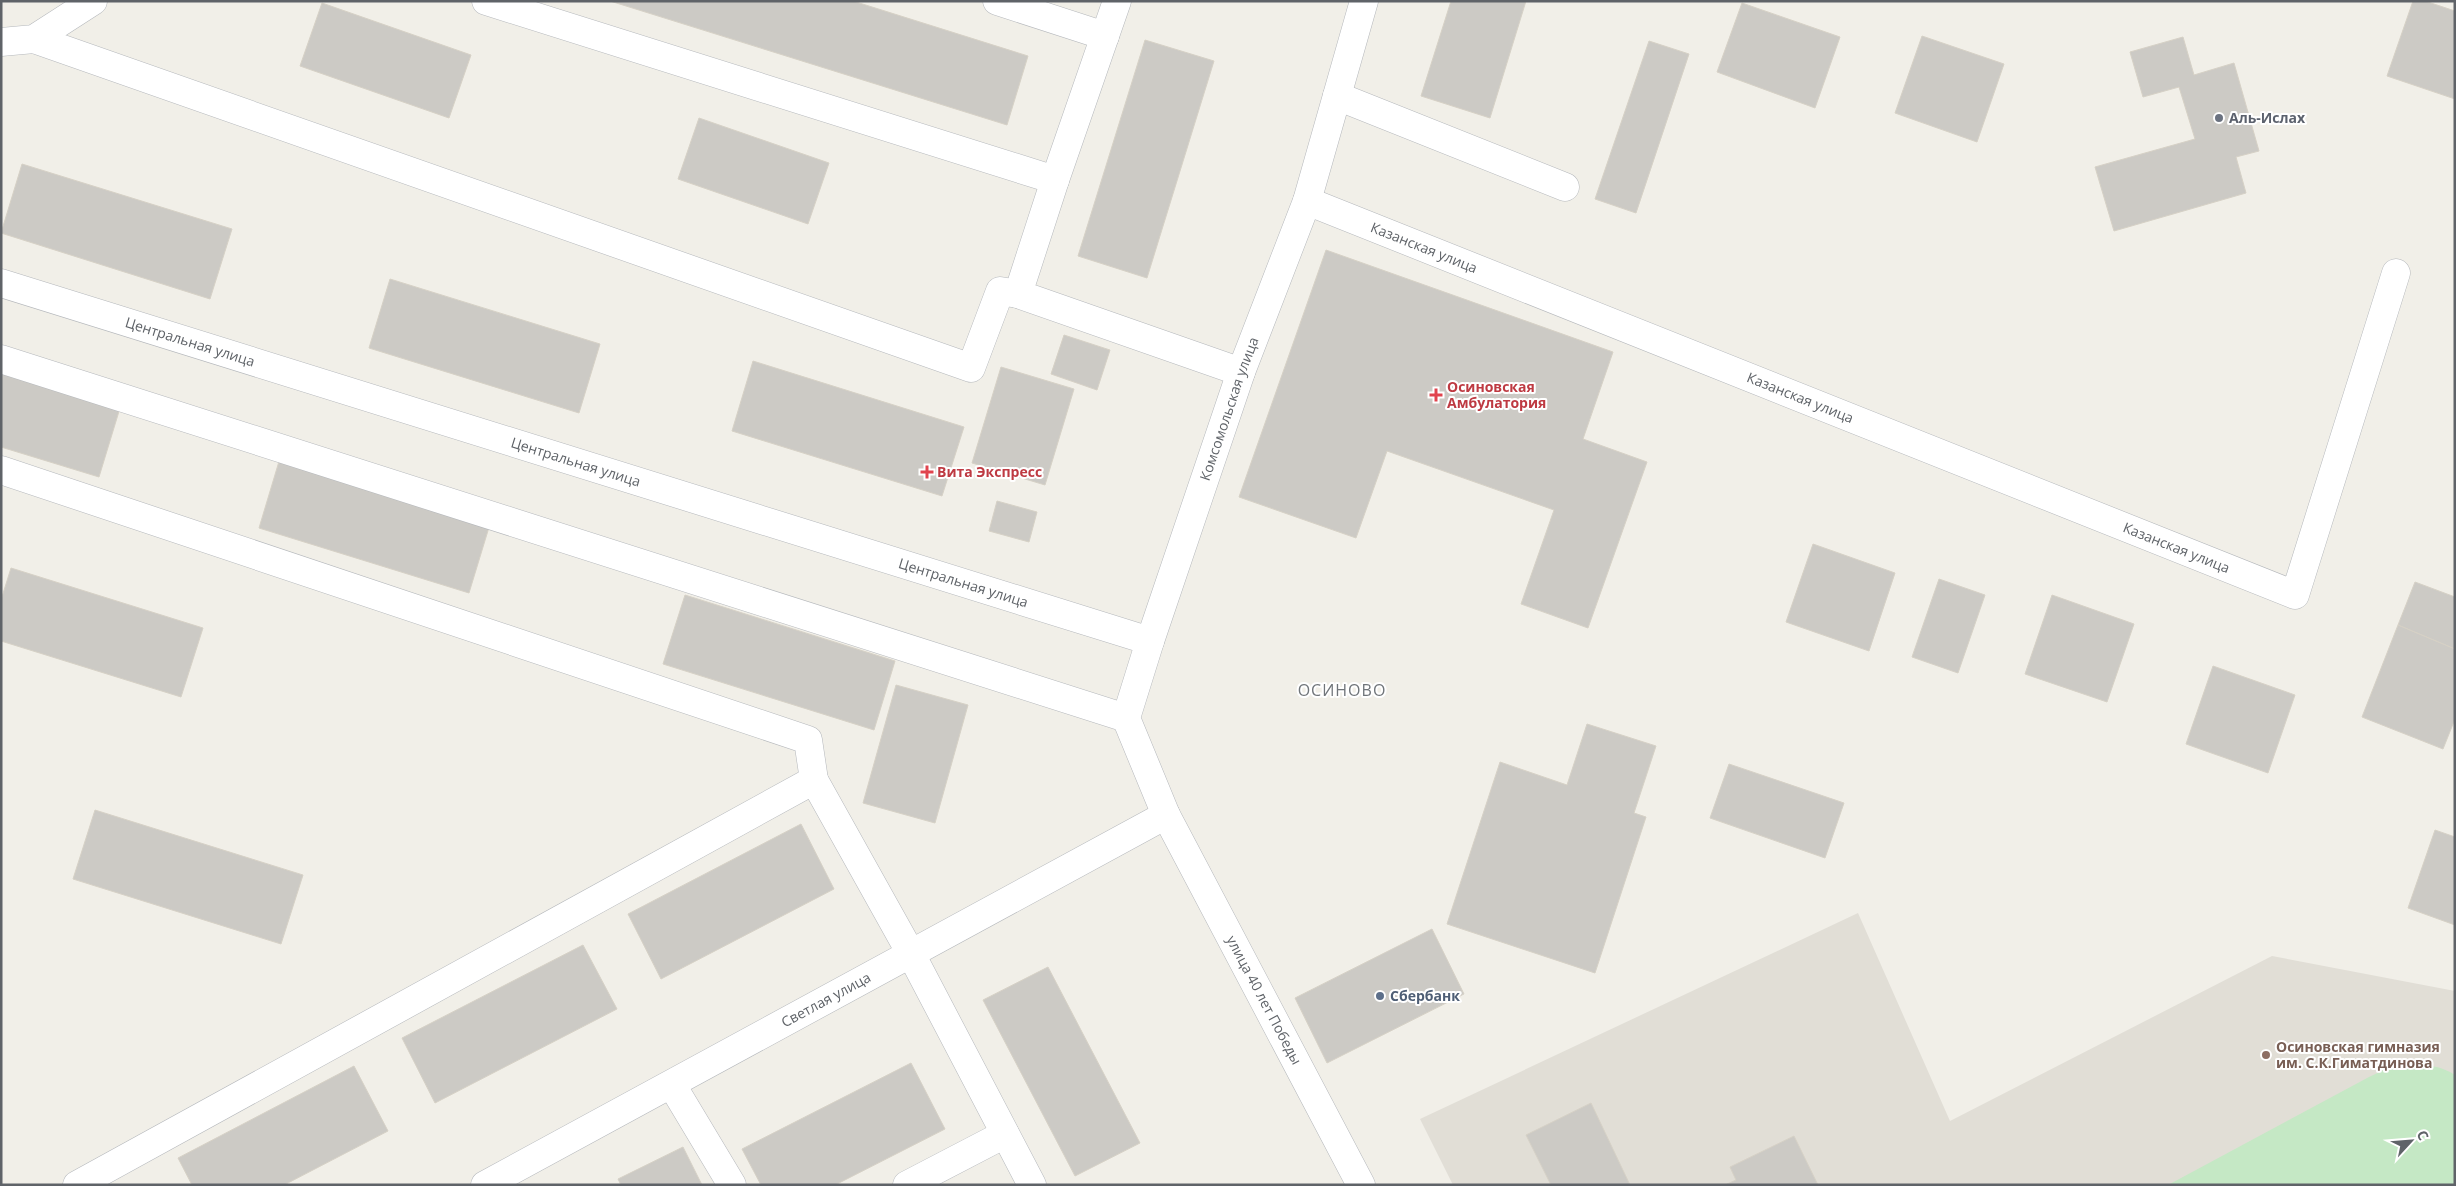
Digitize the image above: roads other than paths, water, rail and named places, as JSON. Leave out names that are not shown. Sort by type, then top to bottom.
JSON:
[{"type":"street","points":[[34,39],[93,1]]},
{"type":"street","points":[[486,1],[1055,180]]},
{"type":"street","points":[[997,1],[1105,36]]},
{"type":"street","points":[[1018,294],[1117,1]]},
{"type":"street","name":"Комсомольская улица","points":[[1126,718],[1150,641],[1241,372],[1307,201],[1364,1]]},
{"type":"street","points":[[1,42],[34,39],[971,368],[1000,290],[1018,294],[1241,372]]},
{"type":"street","points":[[1337,96],[1565,187]]},
{"type":"street","name":"Казанская улица","points":[[1307,201],[2295,595],[2396,273]]},
{"type":"street","name":"Центральная улица","points":[[1,283],[1150,641]]},
{"type":"street","points":[[1,359],[1126,718],[1166,815]]},
{"type":"street","points":[[1,470],[808,740],[814,780],[910,952],[1032,1185]]},
{"type":"street","points":[[76,1185],[814,780]]},
{"type":"street","name":"Светлая улица","points":[[485,1185],[672,1085],[910,952],[1166,815]]},
{"type":"street","name":"улица 40 лет Победы","points":[[1166,815],[1361,1185]]},
{"type":"street","points":[[672,1085],[732,1185]]},
{"type":"street","points":[[907,1185],[1005,1134]]},
{"type":"place","name":"Аль-Ислах","points":[[2219,118]]},
{"type":"place","name":"Осиновская Амбулатория","points":[[1436,395]]},
{"type":"place","name":"Вита Экспресс","points":[[927,472]]},
{"type":"place","name":"Сбербанк","points":[[1380,996]]},
{"type":"place","name":"Осиновская гимназия им. С.К.Гиматдинова","points":[[2266,1055]]},
{"type":"district","name":"ОСИНОВО","points":[[1342,690]]}]
